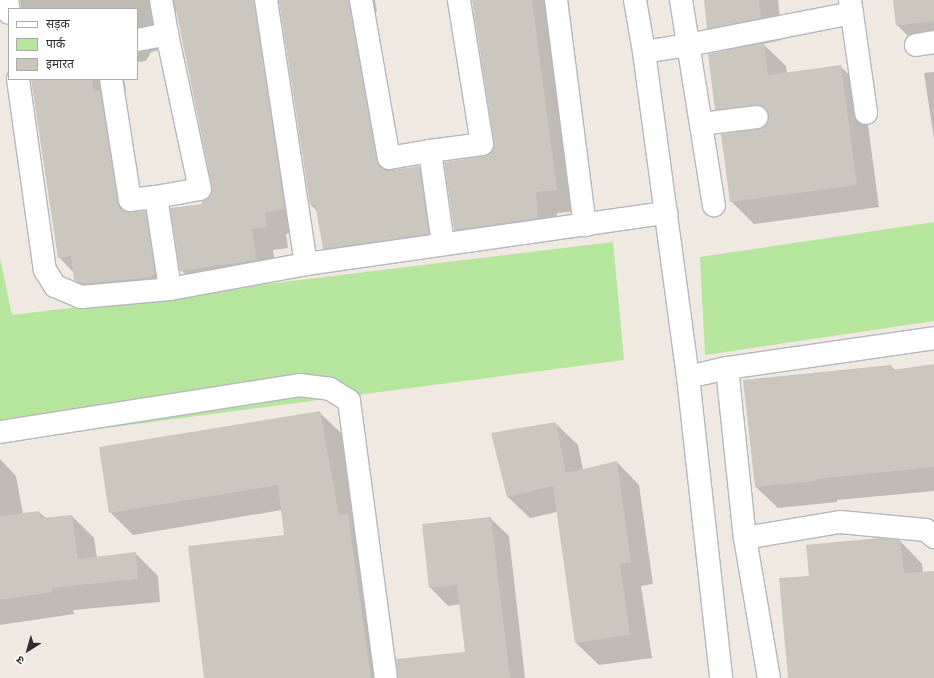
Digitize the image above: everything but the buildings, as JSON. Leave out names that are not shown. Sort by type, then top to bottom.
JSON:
[{"type":"street","points":[[111,80],[130,200],[156,197],[200,188],[161,0]]},
{"type":"street","points":[[266,0],[306,264]]},
{"type":"street","points":[[361,0],[390,158],[482,144],[459,0]]},
{"type":"street","points":[[556,0],[585,225]]},
{"type":"street","points":[[635,0],[644,52],[688,377],[721,678]]},
{"type":"street","points":[[681,0],[714,204]]},
{"type":"street","points":[[644,52],[688,45],[851,6],[866,114]]},
{"type":"street","points":[[138,40],[167,34]]},
{"type":"street","points":[[18,80],[45,270],[55,286],[81,297],[170,289],[306,264],[666,213]]},
{"type":"street","points":[[701,124],[757,117]]},
{"type":"street","points":[[430,151],[443,244]]},
{"type":"street","points":[[156,197],[170,289]]},
{"type":"street","points":[[688,377],[727,368],[934,338]]},
{"type":"street","points":[[727,368],[746,538],[769,678]]},
{"type":"street","points":[[0,432],[299,385],[330,389],[349,401],[386,678]]},
{"type":"street","points":[[746,538],[840,522],[926,530],[934,537]]},
{"type":"green space","points":[[934,222],[934,321],[705,355],[700,257]]},
{"type":"green space","points":[[613,242],[624,360],[0,442],[0,258],[12,315]]}]
